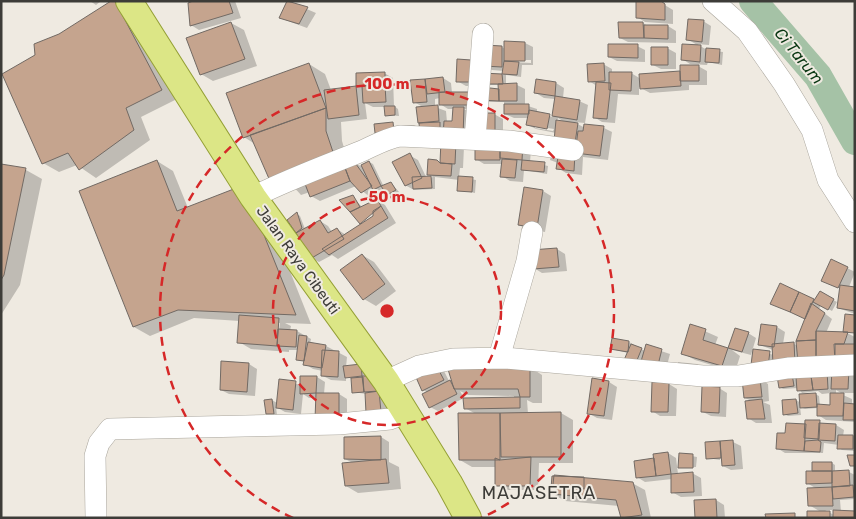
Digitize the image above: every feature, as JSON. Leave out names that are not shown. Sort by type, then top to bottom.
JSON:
[{"type":"main road","name":"Jalan Raya Cibeuti","points":[[129,1],[253,197],[386,381],[468,518]]},
{"type":"street","points":[[713,1],[747,31],[784,84],[812,130],[828,180],[855,222]]},
{"type":"street","points":[[474,139],[482,34]]},
{"type":"street","points":[[253,197],[287,180],[393,137],[509,141],[573,150]]},
{"type":"street","points":[[499,358],[527,261],[532,232]]},
{"type":"street","points":[[386,381],[419,366],[444,360],[499,358],[702,376],[738,376],[788,368],[855,366]]},
{"type":"street","points":[[96,518],[95,456],[98,443],[110,429],[339,424],[390,419],[406,413]]},
{"type":"building","points":[[111,1],[115,1],[162,90],[126,108],[134,130],[79,170],[68,153],[42,164],[2,74],[35,55],[34,44],[59,34]]},
{"type":"building","points":[[193,1],[229,1],[233,13],[190,26],[188,3]]},
{"type":"building","points":[[287,1],[308,7],[299,24],[279,18]]},
{"type":"building","points":[[636,1],[661,1],[665,4],[665,20],[636,18]]},
{"type":"building","points":[[688,19],[704,20],[702,42],[686,40]]},
{"type":"building","points":[[231,22],[245,59],[200,75],[186,38]]},
{"type":"building","points":[[618,22],[643,22],[644,38],[619,38]]},
{"type":"building","points":[[644,25],[668,25],[668,39],[644,38]]},
{"type":"building","points":[[504,41],[525,42],[525,61],[504,61]]},
{"type":"building","points":[[608,44],[638,44],[638,58],[608,57]]},
{"type":"building","points":[[682,44],[701,45],[700,62],[681,60]]},
{"type":"building","points":[[484,45],[502,46],[502,67],[483,66]]},
{"type":"building","points":[[651,47],[668,47],[668,65],[651,65]]},
{"type":"building","points":[[706,48],[720,49],[719,63],[705,62]]},
{"type":"building","points":[[457,59],[471,60],[470,82],[456,82]]},
{"type":"building","points":[[504,61],[519,62],[517,75],[502,74]]},
{"type":"building","points":[[309,63],[326,108],[243,138],[226,93]]},
{"type":"building","points":[[604,63],[605,81],[588,82],[587,64]]},
{"type":"building","points":[[680,65],[699,65],[699,81],[680,81]]},
{"type":"building","points":[[680,71],[681,86],[640,89],[639,74]]},
{"type":"building","points":[[385,72],[385,85],[356,86],[356,73]]},
{"type":"building","points":[[609,72],[632,72],[631,91],[609,90]]},
{"type":"building","points":[[482,73],[502,74],[503,84],[482,84]]},
{"type":"building","points":[[443,77],[445,92],[427,94],[425,79]]},
{"type":"building","points":[[425,79],[427,102],[413,103],[410,80]]},
{"type":"building","points":[[536,79],[556,82],[555,96],[534,93]]},
{"type":"building","points":[[596,82],[611,83],[607,119],[593,118]]},
{"type":"building","points":[[517,83],[517,101],[499,101],[498,84]]},
{"type":"building","points":[[385,85],[386,102],[363,103],[362,86]]},
{"type":"building","points":[[356,86],[359,115],[328,119],[324,90]]},
{"type":"building","points":[[481,87],[499,89],[499,101],[480,100]]},
{"type":"building","points":[[439,92],[469,92],[469,105],[439,105]]},
{"type":"building","points":[[555,96],[580,100],[577,120],[552,116]]},
{"type":"building","points":[[504,104],[529,104],[529,114],[504,114]]},
{"type":"building","points":[[438,105],[439,121],[418,123],[416,107]]},
{"type":"building","points":[[384,106],[395,106],[395,115],[385,116]]},
{"type":"building","points":[[453,107],[464,107],[463,137],[443,136],[444,121],[452,121]]},
{"type":"building","points":[[326,108],[326,131],[335,158],[270,181],[250,135]]},
{"type":"building","points":[[529,110],[550,114],[547,129],[526,125]]},
{"type":"building","points":[[480,113],[495,113],[495,137],[480,136]]},
{"type":"building","points":[[556,120],[578,123],[575,143],[554,141]]},
{"type":"building","points":[[393,122],[394,131],[375,133],[374,124]]},
{"type":"building","points":[[440,122],[440,134],[420,135],[419,123]]},
{"type":"building","points":[[584,124],[604,126],[600,156],[575,153],[578,131],[583,131]]},
{"type":"building","points":[[441,140],[456,141],[455,164],[440,163]]},
{"type":"building","points":[[475,143],[500,143],[500,160],[475,160]]},
{"type":"building","points":[[500,143],[523,144],[522,160],[500,158]]},
{"type":"building","points":[[559,151],[575,153],[574,171],[556,169]]},
{"type":"building","points":[[410,153],[422,178],[405,186],[392,162]]},
{"type":"building","points":[[428,159],[452,164],[451,176],[427,175]]},
{"type":"building","points":[[502,159],[517,160],[515,178],[500,177]]},
{"type":"building","points":[[157,160],[177,211],[244,185],[296,315],[178,310],[133,327],[79,191]]},
{"type":"building","points":[[342,160],[353,160],[372,186],[361,193],[350,181]]},
{"type":"building","points":[[342,160],[350,181],[310,197],[302,176]]},
{"type":"building","points":[[522,160],[545,162],[544,172],[521,170]]},
{"type":"building","points":[[369,161],[381,186],[373,190],[361,165]]},
{"type":"building","points":[[1,164],[26,168],[4,275],[1,280]]},
{"type":"building","points":[[431,176],[432,188],[413,189],[412,177]]},
{"type":"building","points":[[458,176],[473,177],[472,192],[457,191]]},
{"type":"building","points":[[391,182],[396,190],[387,195],[381,186]]},
{"type":"building","points":[[524,187],[543,190],[537,228],[518,225]]},
{"type":"building","points":[[353,195],[360,207],[350,212],[339,200]]},
{"type":"building","points":[[377,199],[381,206],[360,224],[350,212]]},
{"type":"building","points":[[381,206],[388,218],[329,255],[322,249],[373,216],[373,211]]},
{"type":"building","points":[[297,212],[302,228],[296,233],[287,220]]},
{"type":"building","points":[[320,220],[328,233],[337,228],[344,239],[310,259],[296,233]]},
{"type":"building","points":[[557,248],[559,267],[533,269],[531,250]]},
{"type":"building","points":[[362,254],[385,284],[363,300],[340,270]]},
{"type":"building","points":[[831,259],[848,267],[838,288],[821,281]]},
{"type":"building","points":[[780,283],[799,292],[790,312],[770,304]]},
{"type":"building","points":[[840,285],[855,287],[855,311],[837,308]]},
{"type":"building","points":[[820,291],[834,299],[828,310],[813,302]]},
{"type":"building","points":[[799,292],[814,299],[805,319],[790,312]]},
{"type":"building","points":[[811,303],[825,313],[816,331],[816,340],[796,341]]},
{"type":"building","points":[[845,314],[855,315],[855,333],[843,332]]},
{"type":"building","points":[[239,315],[279,318],[277,346],[237,343]]},
{"type":"building","points":[[690,324],[706,329],[703,340],[728,348],[722,366],[681,354]]},
{"type":"building","points":[[761,324],[777,326],[774,347],[758,345]]},
{"type":"building","points":[[735,328],[749,332],[742,352],[728,348]]},
{"type":"building","points":[[278,329],[297,330],[296,347],[277,346]]},
{"type":"building","points":[[816,331],[848,332],[844,344],[834,344],[835,362],[816,363]]},
{"type":"building","points":[[299,335],[307,336],[304,361],[296,360]]},
{"type":"building","points":[[612,338],[629,341],[628,352],[610,349]]},
{"type":"building","points":[[816,340],[816,363],[798,363],[796,341]]},
{"type":"building","points":[[308,342],[326,345],[322,368],[303,365]]},
{"type":"building","points":[[794,342],[795,363],[773,365],[772,344]]},
{"type":"building","points":[[631,344],[642,348],[635,365],[624,360]]},
{"type":"building","points":[[646,344],[662,349],[657,369],[640,365]]},
{"type":"building","points":[[835,344],[855,344],[855,363],[835,362]]},
{"type":"building","points":[[753,349],[770,351],[768,367],[751,365]]},
{"type":"building","points":[[322,350],[339,351],[338,377],[321,376]]},
{"type":"building","points":[[221,361],[249,363],[247,392],[220,390]]},
{"type":"building","points":[[361,364],[362,376],[345,378],[343,366]]},
{"type":"building","points":[[436,365],[444,380],[422,391],[415,375]]},
{"type":"building","points":[[447,366],[530,366],[530,397],[520,397],[518,389],[454,389]]},
{"type":"building","points":[[832,368],[849,369],[848,389],[831,389]]},
{"type":"building","points":[[827,370],[828,389],[813,390],[811,376]]},
{"type":"building","points":[[792,374],[794,386],[779,388],[777,376]]},
{"type":"building","points":[[300,376],[317,376],[316,393],[300,394]]},
{"type":"building","points":[[362,376],[378,376],[379,391],[364,392]]},
{"type":"building","points":[[811,376],[813,390],[797,391],[796,377]]},
{"type":"building","points":[[363,377],[364,392],[352,393],[351,378]]},
{"type":"building","points":[[592,378],[609,381],[604,416],[587,414]]},
{"type":"building","points":[[760,378],[762,397],[744,398],[742,379]]},
{"type":"building","points":[[279,379],[296,381],[293,410],[276,408]]},
{"type":"building","points":[[450,380],[457,394],[429,408],[422,394]]},
{"type":"building","points":[[652,382],[669,383],[668,412],[651,412]]},
{"type":"building","points":[[702,386],[720,387],[719,413],[701,412]]},
{"type":"building","points":[[379,391],[381,412],[366,413],[365,393]]},
{"type":"building","points":[[316,393],[339,393],[339,419],[315,419]]},
{"type":"building","points":[[816,393],[817,407],[800,408],[799,394]]},
{"type":"building","points":[[830,393],[844,393],[843,416],[817,416],[817,404],[830,405]]},
{"type":"building","points":[[520,397],[520,408],[464,409],[463,398]]},
{"type":"building","points":[[272,399],[274,414],[266,414],[264,400]]},
{"type":"building","points":[[762,399],[765,419],[747,419],[745,401]]},
{"type":"building","points":[[796,399],[798,413],[783,415],[782,400]]},
{"type":"building","points":[[844,403],[855,404],[855,420],[843,420]]},
{"type":"building","points":[[561,412],[561,457],[501,457],[500,413]]},
{"type":"building","points":[[458,413],[500,413],[500,460],[459,460]]},
{"type":"building","points":[[805,420],[820,420],[819,439],[804,438]]},
{"type":"building","points":[[786,423],[806,424],[804,451],[776,449],[777,433],[785,433]]},
{"type":"building","points":[[819,423],[836,424],[835,441],[818,440]]},
{"type":"building","points":[[838,435],[853,435],[853,449],[837,449]]},
{"type":"building","points":[[381,436],[381,460],[344,459],[344,437]]},
{"type":"building","points":[[733,440],[735,465],[722,466],[720,441]]},
{"type":"building","points":[[818,440],[821,442],[820,452],[804,451],[805,441]]},
{"type":"building","points":[[720,441],[721,458],[706,459],[705,442]]},
{"type":"building","points":[[668,452],[671,474],[656,476],[653,454]]},
{"type":"building","points":[[679,453],[693,454],[693,468],[678,468]]},
{"type":"building","points":[[847,455],[855,455],[855,466],[850,466]]},
{"type":"building","points":[[531,457],[530,486],[495,486],[495,458],[500,460]]},
{"type":"building","points":[[654,458],[656,476],[636,478],[634,461]]},
{"type":"building","points":[[386,459],[389,483],[345,486],[342,463]]},
{"type":"building","points":[[812,462],[832,462],[832,471],[812,471]]},
{"type":"building","points":[[849,470],[850,486],[832,487],[832,471]]},
{"type":"building","points":[[806,471],[832,471],[832,483],[806,484]]},
{"type":"building","points":[[693,472],[694,492],[671,493],[671,474]]},
{"type":"building","points":[[554,475],[633,482],[642,515],[621,518],[616,500],[552,494]]},
{"type":"building","points":[[552,476],[584,477],[584,489],[551,488]]},
{"type":"building","points":[[853,485],[854,497],[833,499],[832,487]]},
{"type":"building","points":[[832,487],[833,506],[808,506],[807,488]]},
{"type":"building","points":[[716,499],[717,518],[695,518],[694,500]]},
{"type":"building","points":[[833,510],[855,511],[855,518],[833,518]]},
{"type":"building","points":[[807,511],[830,511],[830,518],[807,518]]},
{"type":"building","points":[[795,513],[795,518],[766,518],[765,514]]},
{"type":"waterway","name":"Ci Tarum","points":[[753,1],[818,76],[855,141]]},
{"type":"district","name":"MAJASETRA","points":[[539,493]]}]
